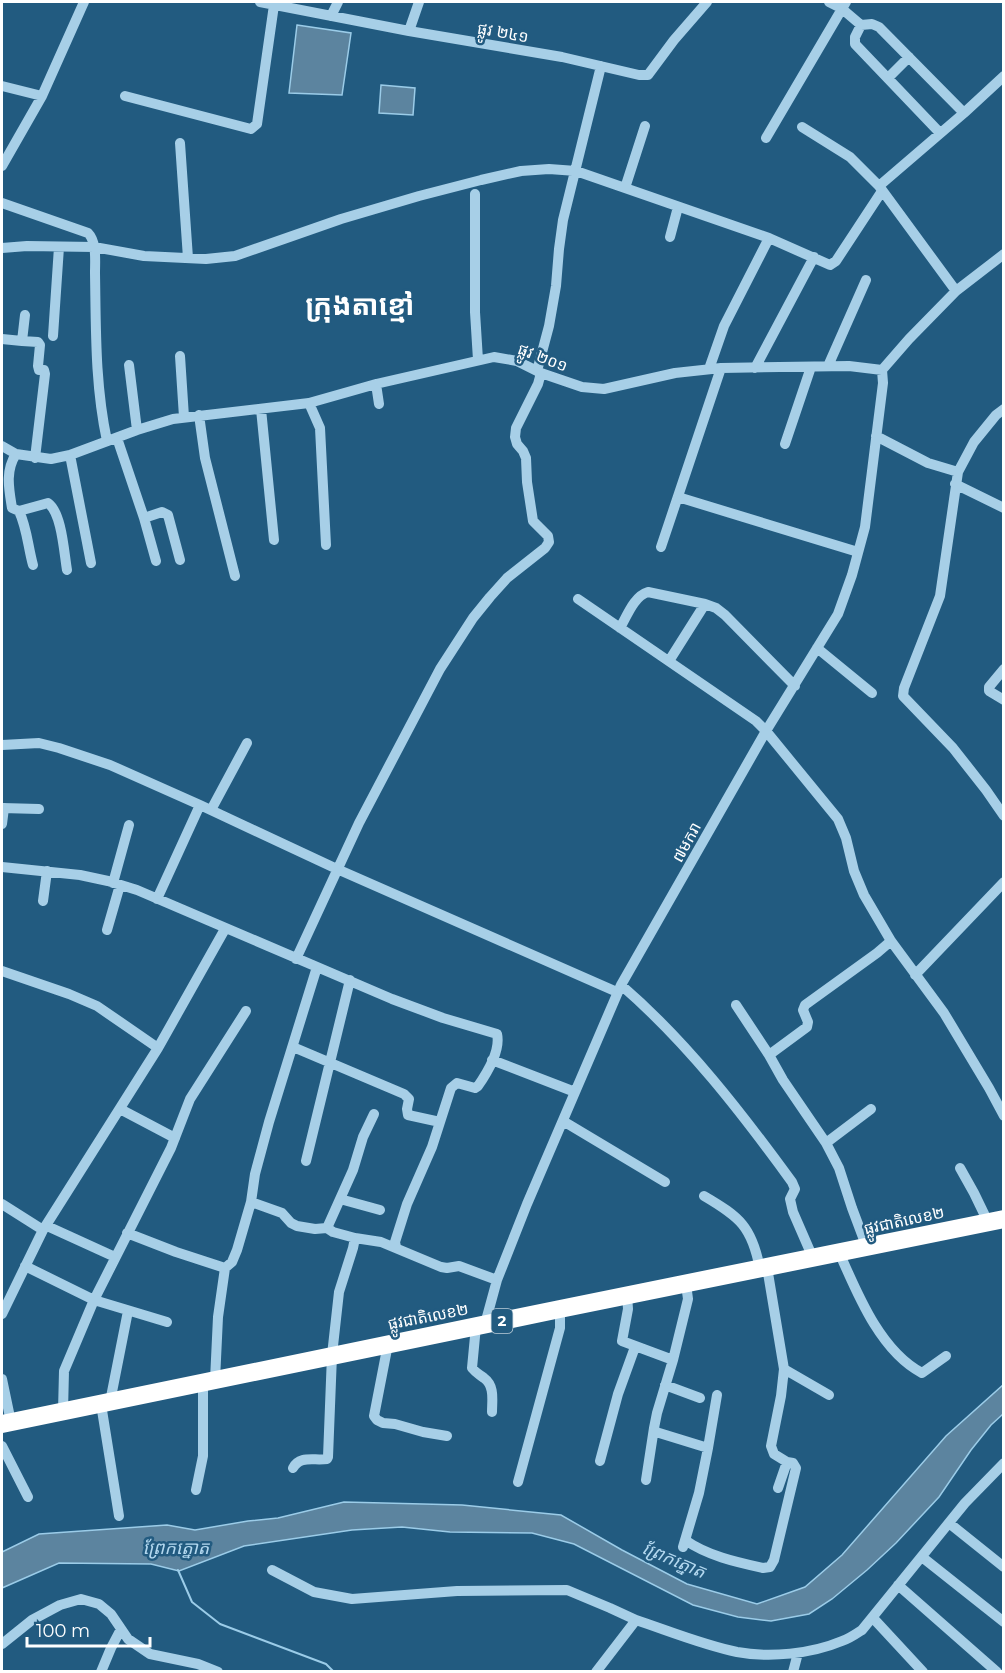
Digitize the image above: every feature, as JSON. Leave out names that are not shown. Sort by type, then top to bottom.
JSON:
[{"type":"highway","name":"ផ្លូវជាតិលេខ២","points":[[6,1423],[996,1221]]},
{"type":"street","points":[[2,166],[42,96],[84,2]]},
{"type":"street","name":"ផ្លូវ ២៤១","points":[[260,2],[409,31],[562,57],[639,75],[648,75],[707,2]]},
{"type":"street","points":[[331,16],[338,2]]},
{"type":"street","points":[[409,31],[419,2]]},
{"type":"street","points":[[829,2],[843,5],[861,25]]},
{"type":"street","points":[[125,96],[251,129],[255,127],[274,4]]},
{"type":"street","points":[[766,138],[843,5]]},
{"type":"street","points":[[861,25],[872,24],[879,27],[964,113]]},
{"type":"street","points":[[861,25],[855,37],[855,44],[940,133]]},
{"type":"street","points":[[888,78],[909,57]]},
{"type":"street","points":[[296,959],[337,869],[440,669],[473,618],[507,578],[545,548],[549,542],[548,536],[533,521],[526,458],[515,437],[516,428],[538,384],[556,286],[563,220],[600,66]]},
{"type":"street","points":[[2,248],[94,247],[144,256],[206,259],[235,256],[341,219],[408,199],[521,171],[549,169],[576,171],[769,238],[832,265],[880,189],[1004,76]]},
{"type":"street","points":[[2,86],[42,96]]},
{"type":"street","points":[[625,188],[645,126]]},
{"type":"street","points":[[802,127],[850,157],[880,189],[956,291]]},
{"type":"street","points":[[180,143],[188,258]]},
{"type":"street","points":[[475,194],[475,312],[478,360]]},
{"type":"street","points":[[2,203],[88,233],[93,240],[97,374],[100,401],[112,440],[144,518],[156,561]]},
{"type":"street","points":[[670,237],[678,207]]},
{"type":"street","points":[[709,369],[724,326],[769,238]]},
{"type":"street","points":[[53,336],[59,247]]},
{"type":"street","points":[[882,370],[956,291],[1004,254]]},
{"type":"street","points":[[755,368],[814,257]]},
{"type":"street","points":[[828,366],[866,280]]},
{"type":"street","points":[[22,341],[25,315]]},
{"type":"street","points":[[2,339],[38,342],[40,345],[38,366],[39,370],[44,370],[45,374],[35,458]]},
{"type":"street","points":[[180,356],[184,417]]},
{"type":"street","name":"ផ្លូវ ២០១","points":[[2,446],[16,454],[51,459],[70,455],[173,418],[309,403],[376,384],[494,357],[517,362],[582,387],[604,389],[675,373],[721,368],[849,366],[882,370]]},
{"type":"street","points":[[129,365],[137,430]]},
{"type":"street","points":[[786,444],[811,367]]},
{"type":"street","points":[[661,547],[721,368]]},
{"type":"street","name":"៧មករា","points":[[492,1412],[490,1384],[472,1368],[481,1325],[497,1280],[619,989],[766,731],[838,614],[865,527],[884,377],[882,370]]},
{"type":"street","points":[[376,384],[379,404]]},
{"type":"street","points":[[309,403],[320,428],[326,545]]},
{"type":"street","points":[[261,409],[274,540]]},
{"type":"street","points":[[1004,409],[996,415],[974,442],[958,472],[940,596],[904,688],[903,696],[953,748],[1004,816]]},
{"type":"street","points":[[199,416],[205,458],[235,576]]},
{"type":"street","points":[[876,436],[928,463],[958,472]]},
{"type":"street","points":[[16,454],[9,470],[12,508],[19,511],[48,503],[54,508],[67,570]]},
{"type":"street","points":[[70,455],[91,562]]},
{"type":"street","points":[[955,484],[1004,508]]},
{"type":"street","points":[[678,497],[858,552]]},
{"type":"street","points":[[19,511],[24,523],[33,565]]},
{"type":"street","points":[[144,518],[162,512],[168,515],[180,560]]},
{"type":"street","points":[[620,628],[638,598],[648,592],[705,604],[720,611],[731,620],[795,686]]},
{"type":"street","points":[[578,599],[756,721],[766,731],[838,819],[864,895],[891,941],[944,1013],[1004,1116]]},
{"type":"street","points":[[669,661],[705,604]]},
{"type":"street","points":[[818,648],[872,693]]},
{"type":"street","points":[[1004,669],[989,687],[989,691],[1004,700]]},
{"type":"street","points":[[2,745],[39,743],[110,765],[337,869],[619,989],[666,1027],[734,1105],[792,1182],[795,1189],[789,1200],[813,1258]]},
{"type":"street","points":[[211,810],[247,743]]},
{"type":"street","points":[[157,899],[200,805]]},
{"type":"street","points":[[2,824],[3,808],[39,809]]},
{"type":"street","points":[[107,930],[129,825]]},
{"type":"street","points":[[2,867],[80,875],[116,884],[157,899],[392,999],[497,1034],[498,1044],[480,1083],[475,1088],[457,1083],[453,1085],[432,1147],[407,1204],[395,1242],[396,1247]]},
{"type":"street","points":[[44,901],[47,871]]},
{"type":"street","points":[[915,975],[1004,882]]},
{"type":"street","points":[[2,1314],[45,1228],[158,1048],[225,929]]},
{"type":"street","points":[[769,1054],[807,1027],[808,1022],[803,1010],[805,1005],[891,941]]},
{"type":"street","points":[[196,1490],[203,1456],[209,1381],[225,1268],[232,1262],[237,1250],[278,1090],[317,967]]},
{"type":"street","points":[[2,971],[97,1006],[158,1048]]},
{"type":"street","points":[[306,1161],[350,980]]},
{"type":"street","points":[[736,1005],[826,1143],[839,1168],[867,1248]]},
{"type":"street","points":[[63,1411],[64,1371],[94,1300],[175,1138],[190,1099],[246,1011]]},
{"type":"street","points":[[293,1047],[408,1096],[408,1114],[440,1122]]},
{"type":"street","points":[[492,1060],[575,1092]]},
{"type":"street","points":[[120,1109],[175,1138]]},
{"type":"street","points":[[826,1143],[871,1109]]},
{"type":"street","points":[[327,1228],[353,1170],[363,1137],[374,1114]]},
{"type":"street","points":[[563,1121],[665,1182]]},
{"type":"street","points":[[960,1168],[974,1193],[996,1221]]},
{"type":"street","points":[[704,1196],[736,1216],[746,1229],[757,1252],[763,1268],[784,1369],[771,1446],[774,1454],[793,1463],[796,1468],[774,1560],[770,1567],[763,1568],[720,1557],[684,1543],[699,1493],[717,1395]]},
{"type":"street","points":[[340,1199],[380,1210]]},
{"type":"street","points":[[251,1202],[282,1213],[297,1226],[327,1228],[355,1238],[381,1242],[441,1267],[459,1266],[497,1280]]},
{"type":"street","points":[[2,1204],[45,1228],[115,1257]]},
{"type":"street","points":[[127,1233],[225,1268]]},
{"type":"street","points":[[293,1468],[303,1459],[321,1460],[328,1457],[332,1355],[339,1292],[355,1238]]},
{"type":"street","points":[[839,1252],[861,1301],[895,1351],[922,1373],[946,1356]]},
{"type":"street","points":[[25,1266],[94,1300],[167,1322]]},
{"type":"street","points":[[646,1480],[654,1428],[674,1360],[688,1299],[686,1284]]},
{"type":"street","points":[[627,1295],[628,1309],[622,1341],[674,1360]]},
{"type":"street","points":[[518,1482],[560,1328],[560,1309]]},
{"type":"street","points":[[119,1516],[105,1403],[128,1311]]},
{"type":"street","points":[[388,1344],[374,1416],[383,1423],[447,1436]]},
{"type":"street","points":[[600,1461],[618,1394],[635,1347]]},
{"type":"street","points":[[784,1369],[829,1395]]},
{"type":"street","points":[[2,1379],[6,1423]]},
{"type":"street","points":[[665,1386],[700,1398]]},
{"type":"street","points":[[654,1428],[656,1432],[708,1448]]},
{"type":"street","points":[[2,1446],[28,1497]]},
{"type":"street","points":[[778,1488],[787,1462]]},
{"type":"street","points":[[272,1569],[314,1592],[352,1599],[458,1591],[567,1590],[636,1620],[738,1652],[798,1653],[843,1641],[862,1630],[964,1503],[1004,1463]]},
{"type":"street","points":[[949,1522],[1004,1567]]},
{"type":"street","points":[[922,1557],[1004,1622]]},
{"type":"street","points":[[898,1585],[997,1671]]},
{"type":"street","points":[[2,1643],[32,1620],[60,1605],[81,1599],[99,1604],[111,1614],[128,1639],[150,1654],[197,1668],[218,1671]]},
{"type":"street","points":[[873,1618],[922,1671]]},
{"type":"street","points":[[596,1671],[636,1620]]},
{"type":"street","points":[[100,1671],[121,1629]]},
{"type":"street","points":[[793,1671],[798,1653]]},
{"type":"water","points":[[297,25],[351,33],[342,95],[289,93]]},
{"type":"water","points":[[381,85],[415,88],[413,115],[379,113]]},
{"type":"water","name":"ព្រែកត្នោត","points":[[1003,1385],[1003,1414],[971,1450],[939,1497],[867,1570],[832,1599],[809,1614],[771,1621],[738,1617],[693,1605],[574,1544],[532,1533],[450,1532],[402,1527],[352,1530],[244,1546],[179,1571],[151,1564],[59,1563],[2,1588],[2,1552],[39,1534],[167,1525],[195,1530],[278,1518],[344,1502],[462,1505],[561,1515],[687,1584],[757,1604],[805,1587],[842,1555],[946,1436]]},
{"type":"waterway","points":[[178,1570],[192,1602],[220,1624],[326,1664],[334,1672]]},
{"type":"district","name":"ក្រុងតាខ្មៅ","points":[[360,305]]}]
